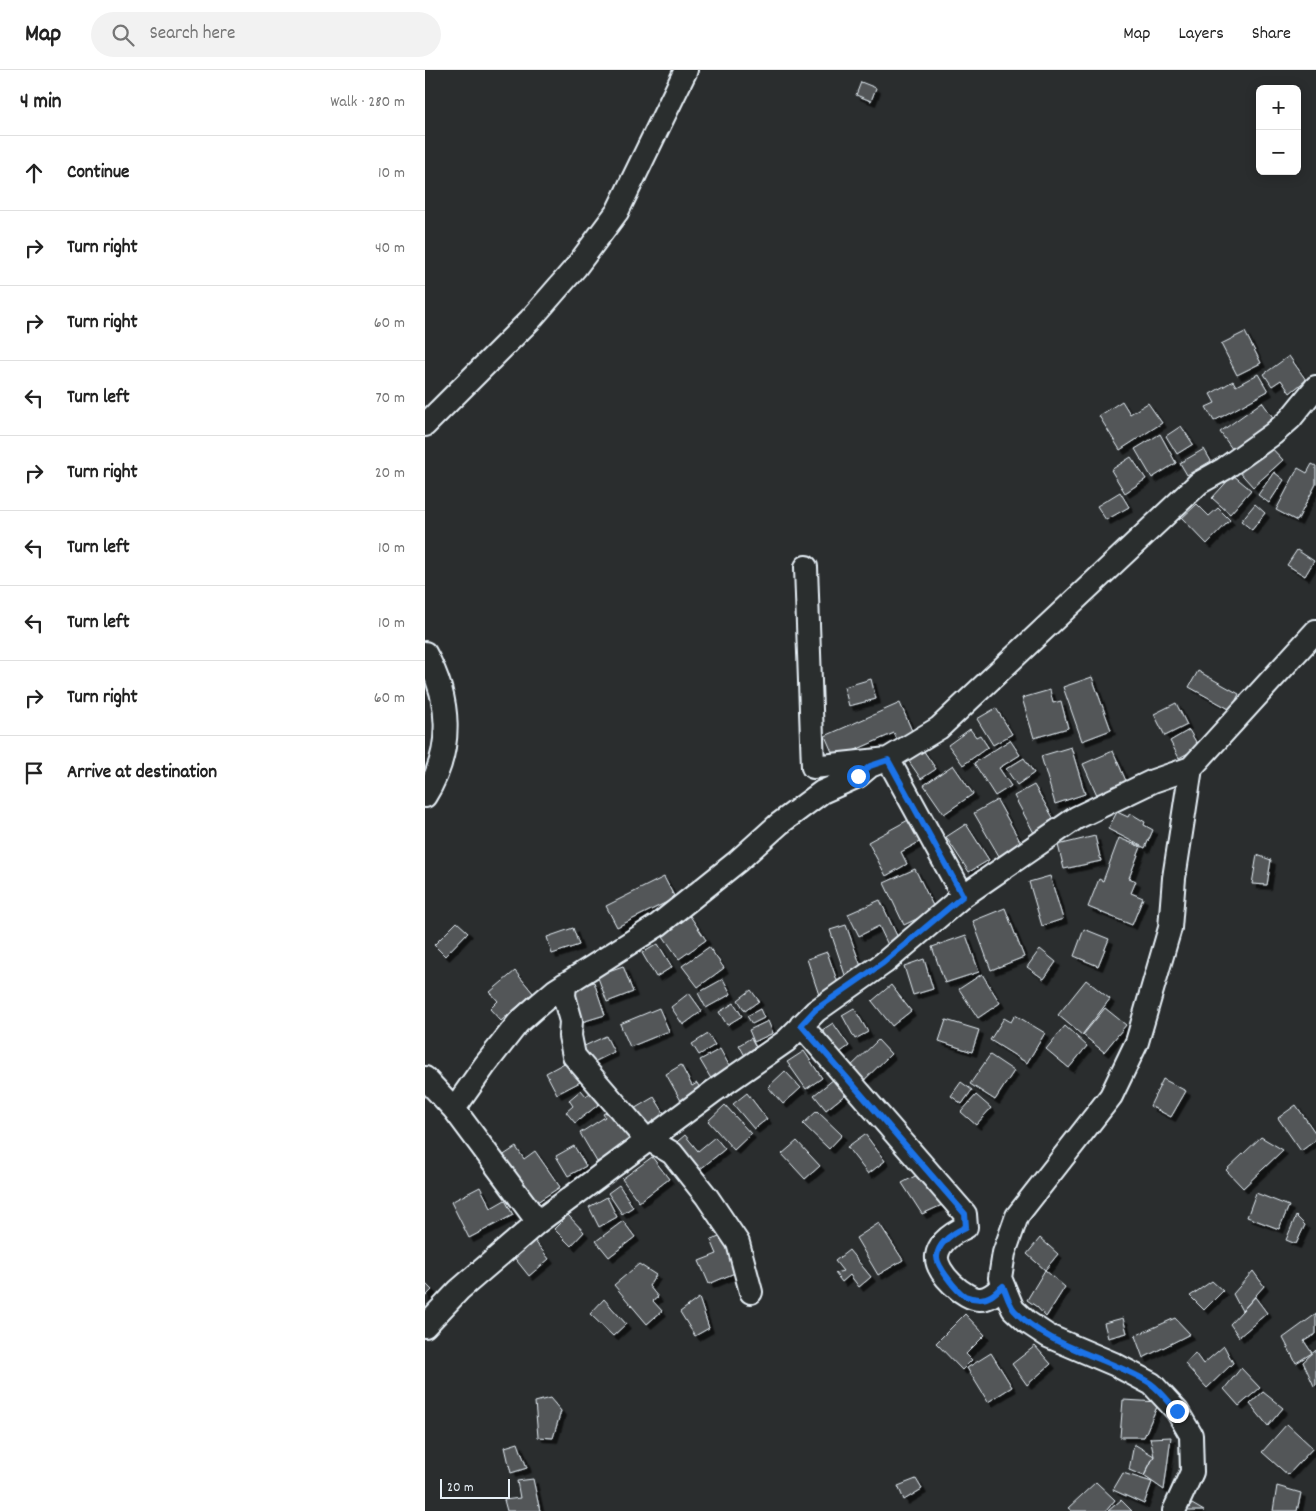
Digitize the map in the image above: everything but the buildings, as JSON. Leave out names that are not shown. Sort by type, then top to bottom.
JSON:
[{"type":"street","points":[[425,425],[530,320],[576,267],[611,220],[686,70]]},
{"type":"street","points":[[454,1109],[485,1065],[518,1024],[565,984],[665,920],[738,861],[779,824],[822,792],[858,776],[870,766],[888,760],[939,728],[1199,483],[1224,469],[1273,434],[1290,419],[1316,387]]},
{"type":"street","points":[[805,567],[813,767],[888,760]]},
{"type":"street","points":[[425,1326],[459,1290],[537,1222],[651,1140],[715,1091],[786,1042],[815,1010],[883,963],[963,896],[1076,818],[1153,781],[1191,768],[1256,695],[1316,632]]},
{"type":"street","points":[[425,653],[436,673],[446,707],[446,743],[435,781],[425,796]]},
{"type":"street","points":[[888,760],[963,896]]},
{"type":"street","points":[[1174,1511],[1192,1472],[1191,1435],[1177,1411],[1152,1384],[1113,1364],[1048,1336],[1027,1322],[1013,1309],[1000,1278],[1004,1253],[1017,1216],[1111,1096],[1137,1042],[1170,928],[1174,878],[1191,768]]},
{"type":"street","points":[[565,984],[564,996],[571,1021],[569,1036],[574,1056],[643,1136],[672,1153],[726,1223],[738,1243],[751,1292]]},
{"type":"street","points":[[801,1025],[965,1214],[966,1227],[953,1233],[941,1246],[937,1256],[938,1263],[944,1272],[964,1295],[972,1298],[987,1298],[1003,1286]]},
{"type":"street","points":[[425,1078],[454,1109],[537,1222]]},
{"type":"route","points":[[858,776],[870,766],[888,760],[963,896],[883,963],[847,990],[815,1010],[801,1025],[965,1214],[966,1227],[953,1233],[941,1246],[937,1256],[938,1263],[944,1272],[964,1295],[979,1299],[987,1298],[1003,1286],[1013,1309],[1027,1322],[1048,1336],[1113,1364],[1152,1384],[1177,1411]]}]
